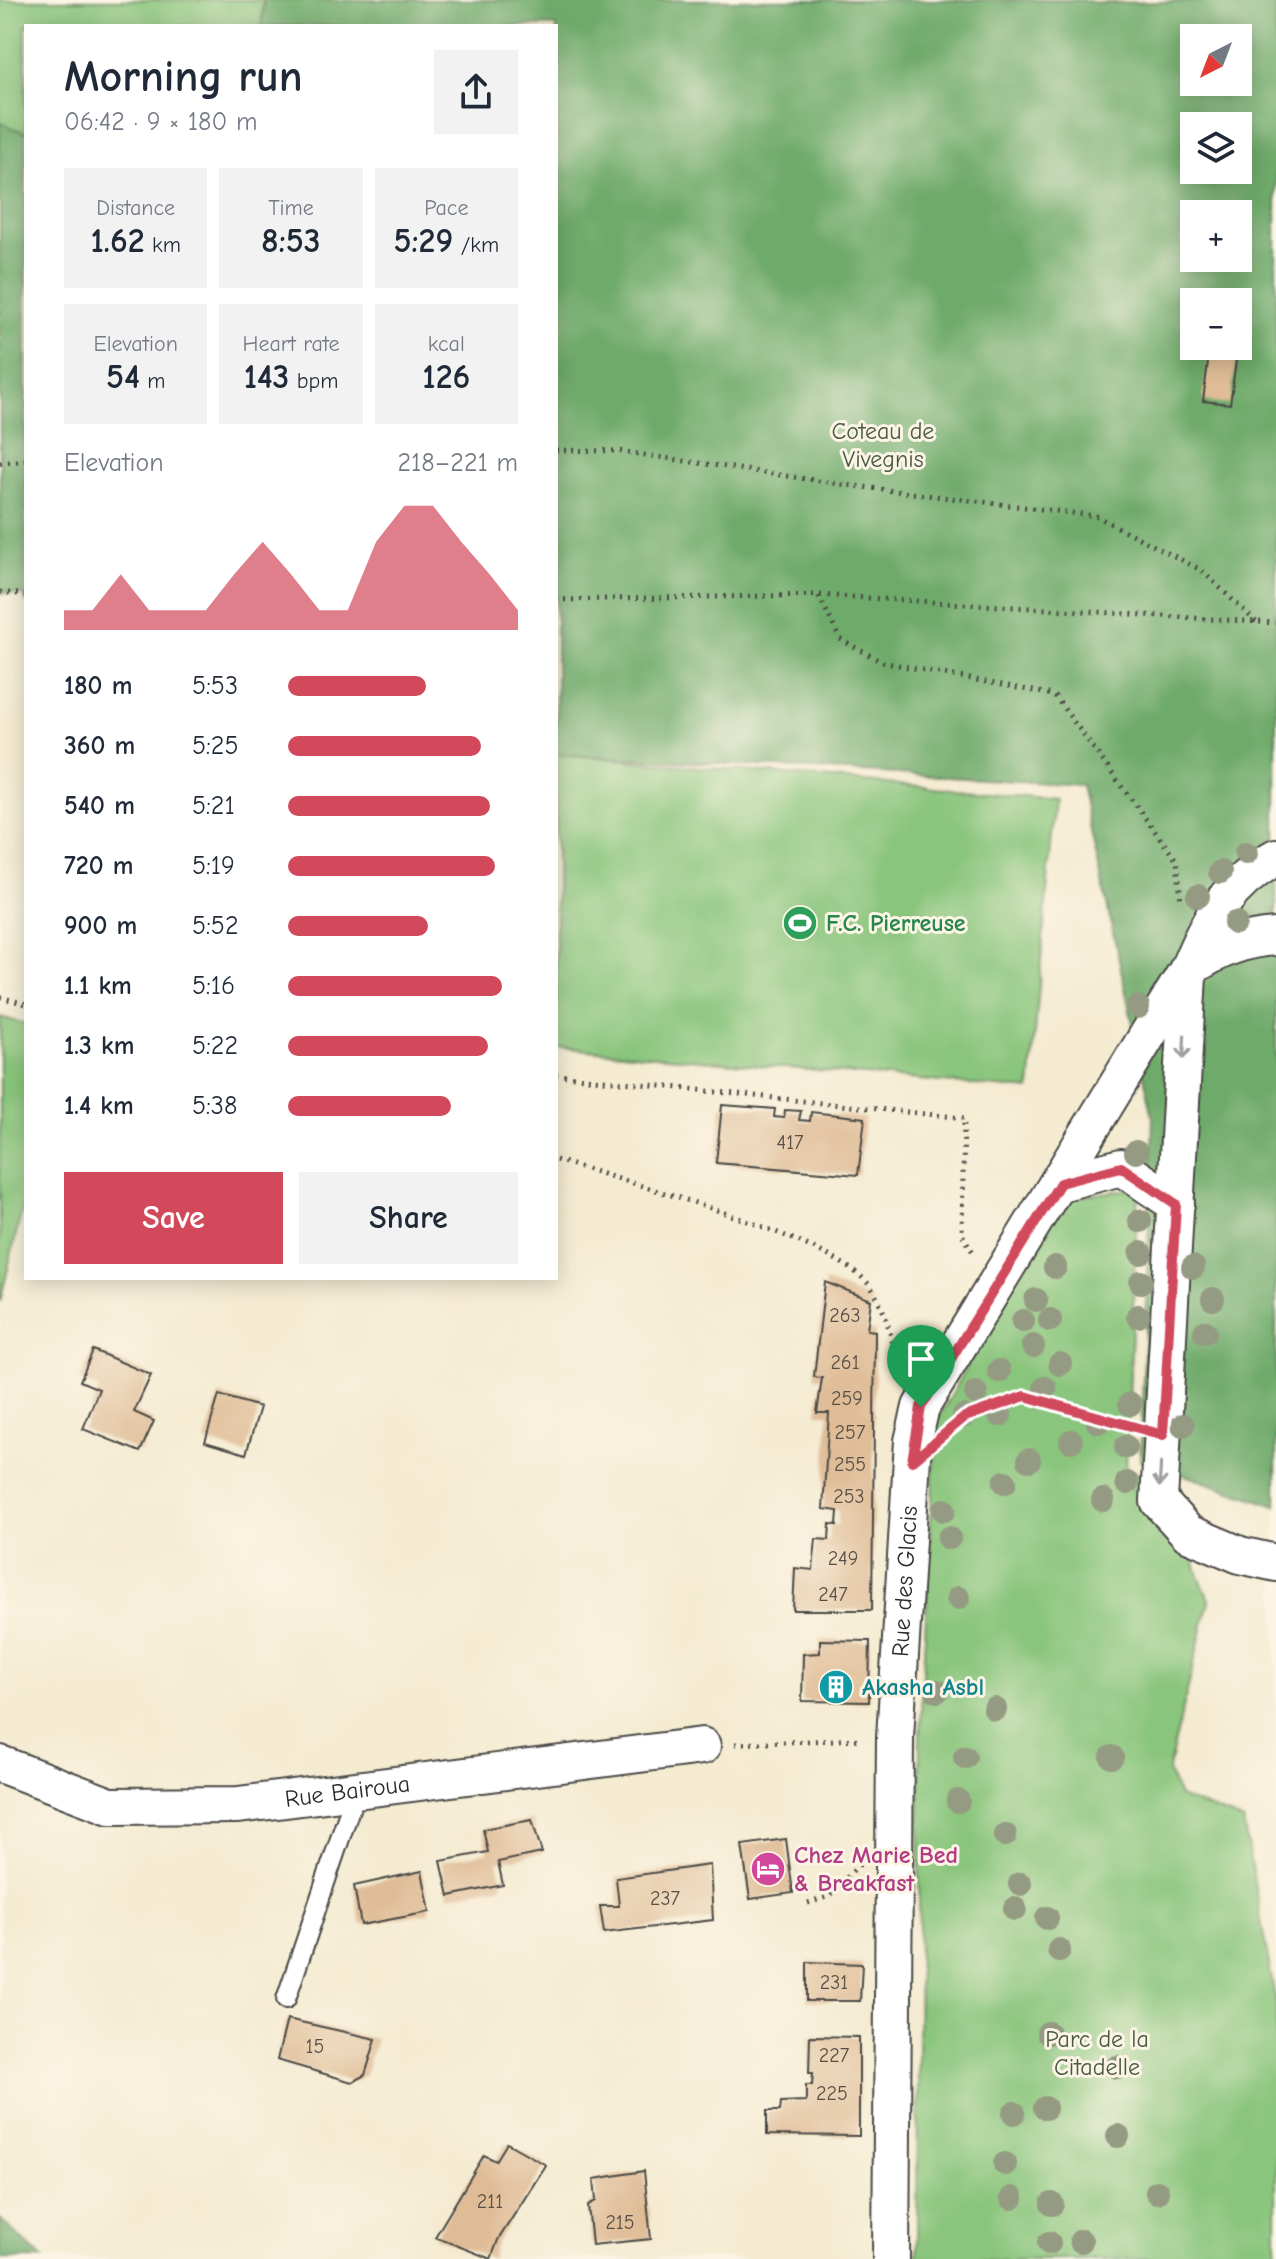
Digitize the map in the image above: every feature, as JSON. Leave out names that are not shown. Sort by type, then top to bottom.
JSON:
[{"type":"street","points":[[1276,857],[1253,870],[1231,891],[1210,918],[1188,969],[1159,1501],[1188,1533],[1240,1555],[1276,1563]]},
{"type":"street","points":[[1188,969],[1217,950],[1246,939],[1276,937]]},
{"type":"street","name":"Rue des Glacis","points":[[891,2259],[895,1738],[912,1461],[921,1407],[1188,969]]},
{"type":"street","points":[[1060,1183],[1121,1167],[1176,1204]]},
{"type":"street","name":"Rue Bairoua","points":[[0,1764],[110,1806],[238,1805],[702,1746]]},
{"type":"lane","points":[[286,1999],[357,1788]]},
{"type":"path","points":[[558,450],[618,451],[847,485],[1096,516],[1201,570],[1256,622]]},
{"type":"path","points":[[0,463],[24,460]]},
{"type":"path","points":[[0,592],[24,595]]},
{"type":"path","points":[[818,595],[840,639],[882,662],[1054,695],[1177,861],[1182,907]]},
{"type":"path","points":[[558,600],[818,595],[1276,623]]},
{"type":"path","points":[[0,997],[24,1003]]},
{"type":"path","points":[[558,1075],[964,1118],[962,1234],[995,1288]]},
{"type":"path","points":[[558,1161],[790,1238],[855,1269],[886,1312],[899,1369],[921,1407]]},
{"type":"path","points":[[912,1461],[965,1417],[1025,1396],[1163,1435]]},
{"type":"path","points":[[702,1746],[895,1738]]},
{"type":"path","points":[[808,1903],[828,1897],[857,1865],[867,1863]]},
{"type":"green space","points":[[0,0],[263,0],[262,24],[24,24],[24,132],[0,123]]},
{"type":"green space","name":"Coteau de Vivegnis","points":[[264,0],[1081,0],[1098,3],[1276,0],[1276,1506],[1140,1460],[1153,1117],[1081,785],[558,754],[558,24],[262,24]]},
{"type":"green space","points":[[0,123],[24,132],[24,595],[0,592]]},
{"type":"green space","name":"F.C. Pierreuse","points":[[558,754],[1055,799],[1030,1090],[558,1047]]},
{"type":"green space","points":[[0,1017],[24,1023],[24,1201],[0,1302]]},
{"type":"green space","name":"Parc de la Citadelle","points":[[1138,1188],[1126,1470],[1161,1480],[1209,1600],[1168,1770],[1179,1797],[1243,1821],[1276,2003],[1276,2259],[917,2259],[920,1731],[936,1423],[1060,1199]]},
{"type":"green space","points":[[0,2219],[43,2259],[0,2259]]},
{"type":"building","points":[[1208,360],[1236,360],[1230,404],[1203,401]]},
{"type":"building","points":[[722,1105],[775,1109],[774,1117],[784,1118],[785,1110],[801,1111],[799,1120],[810,1121],[811,1112],[865,1118],[858,1175],[716,1163]]},
{"type":"building","points":[[825,1282],[871,1300],[867,1330],[875,1331],[872,1610],[793,1610],[795,1568],[813,1570],[816,1539],[829,1540],[830,1524],[837,1525],[838,1511],[823,1509],[829,1413],[817,1413],[822,1378],[814,1377]]},
{"type":"building","points":[[93,1350],[151,1375],[134,1412],[154,1421],[140,1452],[83,1429],[99,1389],[80,1381]]},
{"type":"building","points":[[219,1395],[260,1407],[246,1454],[205,1442]]},
{"type":"building","points":[[820,1640],[870,1641],[869,1702],[802,1701],[803,1654],[820,1653]]},
{"type":"building","points":[[532,1820],[542,1853],[498,1862],[503,1885],[449,1896],[441,1861],[488,1852],[483,1829]]},
{"type":"building","name":"Chez Marie Bed & Breakfast","points":[[786,1839],[793,1893],[750,1899],[742,1845]]},
{"type":"building","points":[[710,1865],[713,1920],[604,1933],[600,1906],[619,1906],[616,1878]]},
{"type":"building","points":[[422,1871],[430,1912],[361,1925],[354,1886]]},
{"type":"building","points":[[807,1962],[862,1964],[860,2001],[807,2001]]},
{"type":"building","points":[[287,2019],[376,2039],[365,2075],[352,2082],[277,2060]]},
{"type":"building","points":[[810,2036],[859,2037],[859,2136],[767,2135],[767,2111],[780,2111],[781,2102],[806,2101],[806,2085],[812,2085],[813,2073],[809,2073]]},
{"type":"building","points":[[507,2143],[546,2165],[498,2240],[491,2259],[435,2237],[484,2155],[496,2161]]},
{"type":"building","points":[[644,2171],[651,2239],[592,2245],[588,2205],[596,2201],[594,2179]]},
{"type":"place","name":"F.C. Pierreuse","points":[[800,923]]},
{"type":"place","name":"Akasha Asbl","points":[[836,1687]]},
{"type":"place","name":"Chez Marie Bed & Breakfast","points":[[768,1869]]},
{"type":"route","points":[[1121,1167],[1176,1204],[1163,1435],[1025,1396],[965,1417],[912,1461],[921,1407],[1060,1183],[1121,1167]]}]
